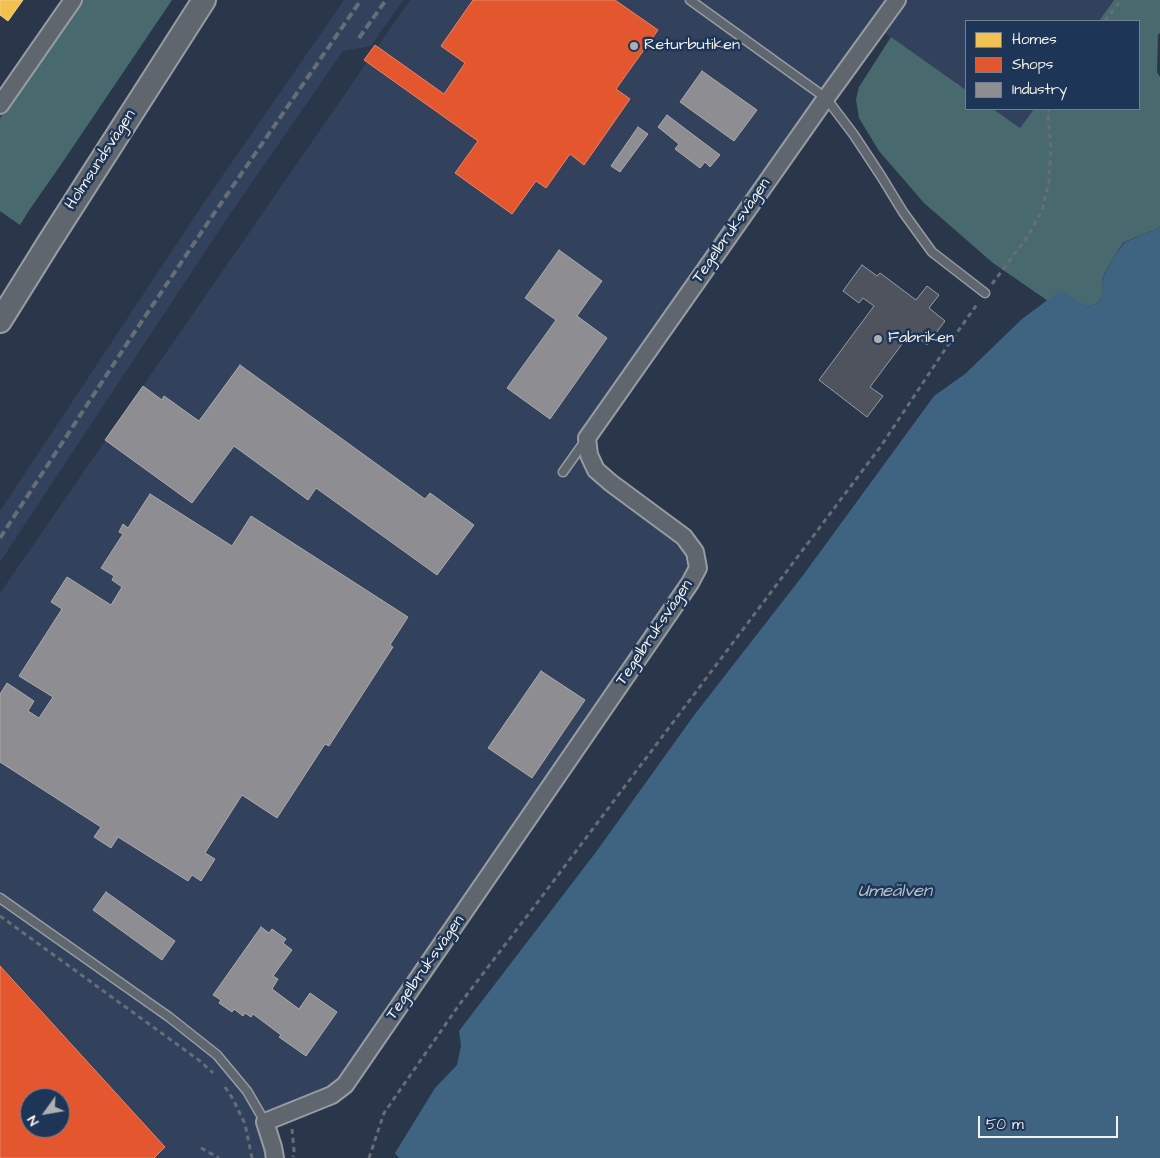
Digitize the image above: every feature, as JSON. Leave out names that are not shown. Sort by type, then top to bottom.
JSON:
[{"type":"main road","name":"Holmsundsvägen","points":[[0,321],[204,0]]},
{"type":"street","points":[[0,105],[72,0]]},
{"type":"street","name":"Tegelbruksvägen","points":[[265,1122],[332,1095],[345,1086],[690,583],[698,568],[695,552],[684,538],[610,483],[596,470],[589,455],[587,438],[897,0]]},
{"type":"street","points":[[265,1122],[275,1158]]},
{"type":"lane","points":[[690,0],[826,98],[854,135],[903,212],[932,252],[985,293]]},
{"type":"lane","points":[[563,472],[587,438]]},
{"type":"lane","points":[[0,898],[169,1017],[217,1055],[247,1091],[265,1122]]},
{"type":"path","points":[[1106,20],[1121,0]]},
{"type":"path","points":[[369,1158],[384,1113],[459,1005],[881,446],[946,348],[1028,236],[1042,210],[1049,181],[1051,148],[1049,110]]},
{"type":"path","points":[[0,916],[200,1061],[215,1076]]},
{"type":"path","points":[[223,1085],[233,1099],[242,1118],[252,1158]]},
{"type":"path","points":[[291,1112],[293,1158]]},
{"type":"path","points":[[200,1148],[219,1158]]},
{"type":"shaded area","points":[[344,0],[403,0],[371,46],[343,51],[226,220],[0,562],[0,511],[203,204]]},
{"type":"shaded area","points":[[410,0],[1114,0],[1100,20],[965,20],[965,89],[875,26],[587,438],[589,455],[684,537],[698,568],[345,1085],[265,1122],[275,1158],[0,1158],[0,593]]},
{"type":"shaded area","points":[[994,110],[1033,110],[1020,128]]},
{"type":"green space","points":[[80,0],[172,0],[20,225],[0,211],[0,118]]},
{"type":"green space","points":[[1114,0],[1160,0],[1157,72],[1160,77],[1160,226],[1157,229],[1124,242],[1102,279],[1103,294],[1098,303],[1087,307],[1061,291],[1048,301],[993,263],[924,203],[879,151],[859,118],[856,99],[859,87],[891,37],[965,89],[965,110],[994,110],[1020,128],[1033,110],[1140,110],[1140,20],[1100,20]]},
{"type":"water","name":"Umeälven","points":[[1160,226],[1160,1158],[399,1158],[395,1153],[435,1088],[457,1065],[461,1046],[459,1031],[596,852],[695,714],[804,574],[934,396],[965,374],[1022,319],[1061,290],[1087,307],[1098,303],[1103,294],[1102,280],[1113,258],[1125,242]]},
{"type":"building: Homes","points":[[0,0],[23,0],[8,21],[0,15]]},
{"type":"building: Shops","points":[[473,0],[615,0],[658,30],[616,89],[630,99],[584,165],[570,154],[546,188],[536,181],[512,214],[455,173],[478,141],[364,60],[375,45],[444,94],[465,63],[441,46]]},
{"type":"building: Shops","points":[[0,966],[165,1147],[155,1158],[0,1158]]},
{"type":"building: Industry","points":[[702,71],[757,110],[734,141],[680,102]]},
{"type":"building: Industry","points":[[667,115],[720,155],[710,167],[705,162],[700,168],[675,149],[679,144],[658,127]]},
{"type":"building: Industry","points":[[638,127],[648,134],[620,172],[611,166]]},
{"type":"building: Industry","points":[[559,250],[602,281],[577,316],[607,338],[550,419],[507,388],[556,320],[525,298]]},
{"type":"building: Industry","points":[[240,365],[425,499],[430,493],[474,525],[437,575],[316,488],[308,500],[234,446],[192,503],[105,440],[143,386],[162,400],[164,396],[199,421]]},
{"type":"building: Industry","points":[[150,494],[232,546],[251,516],[408,617],[390,645],[393,647],[329,746],[325,744],[277,818],[242,795],[205,853],[215,859],[201,881],[192,875],[188,881],[118,837],[111,848],[94,837],[101,827],[0,762],[0,694],[7,683],[34,701],[28,711],[39,718],[53,697],[19,676],[62,609],[51,602],[67,577],[111,605],[122,587],[112,580],[114,576],[101,568],[123,534],[119,532],[123,524],[128,528]]},
{"type":"building: Industry","points":[[541,671],[585,700],[532,778],[488,748]]},
{"type":"building: Industry","points":[[106,892],[175,941],[162,960],[93,910]]},
{"type":"building: Industry","points":[[261,927],[269,933],[272,929],[286,939],[283,943],[292,950],[273,976],[278,979],[272,989],[299,1009],[310,993],[337,1012],[306,1056],[279,1037],[281,1035],[253,1014],[251,1017],[245,1013],[243,1016],[234,1009],[232,1012],[219,1003],[221,1000],[213,995]]},
{"type":"building: Other","name":"Fabriken","points":[[862,265],[877,276],[880,273],[916,300],[927,286],[939,295],[929,308],[945,321],[927,345],[911,332],[870,387],[883,396],[867,417],[819,380],[874,306],[863,298],[859,303],[843,291]]},
{"type":"railway","points":[[0,538],[215,212],[361,0]]},
{"type":"railway","points":[[359,38],[386,0]]},
{"type":"place","name":"Returbutiken","points":[[634,46]]},
{"type":"place","name":"Fabriken","points":[[878,339]]}]
